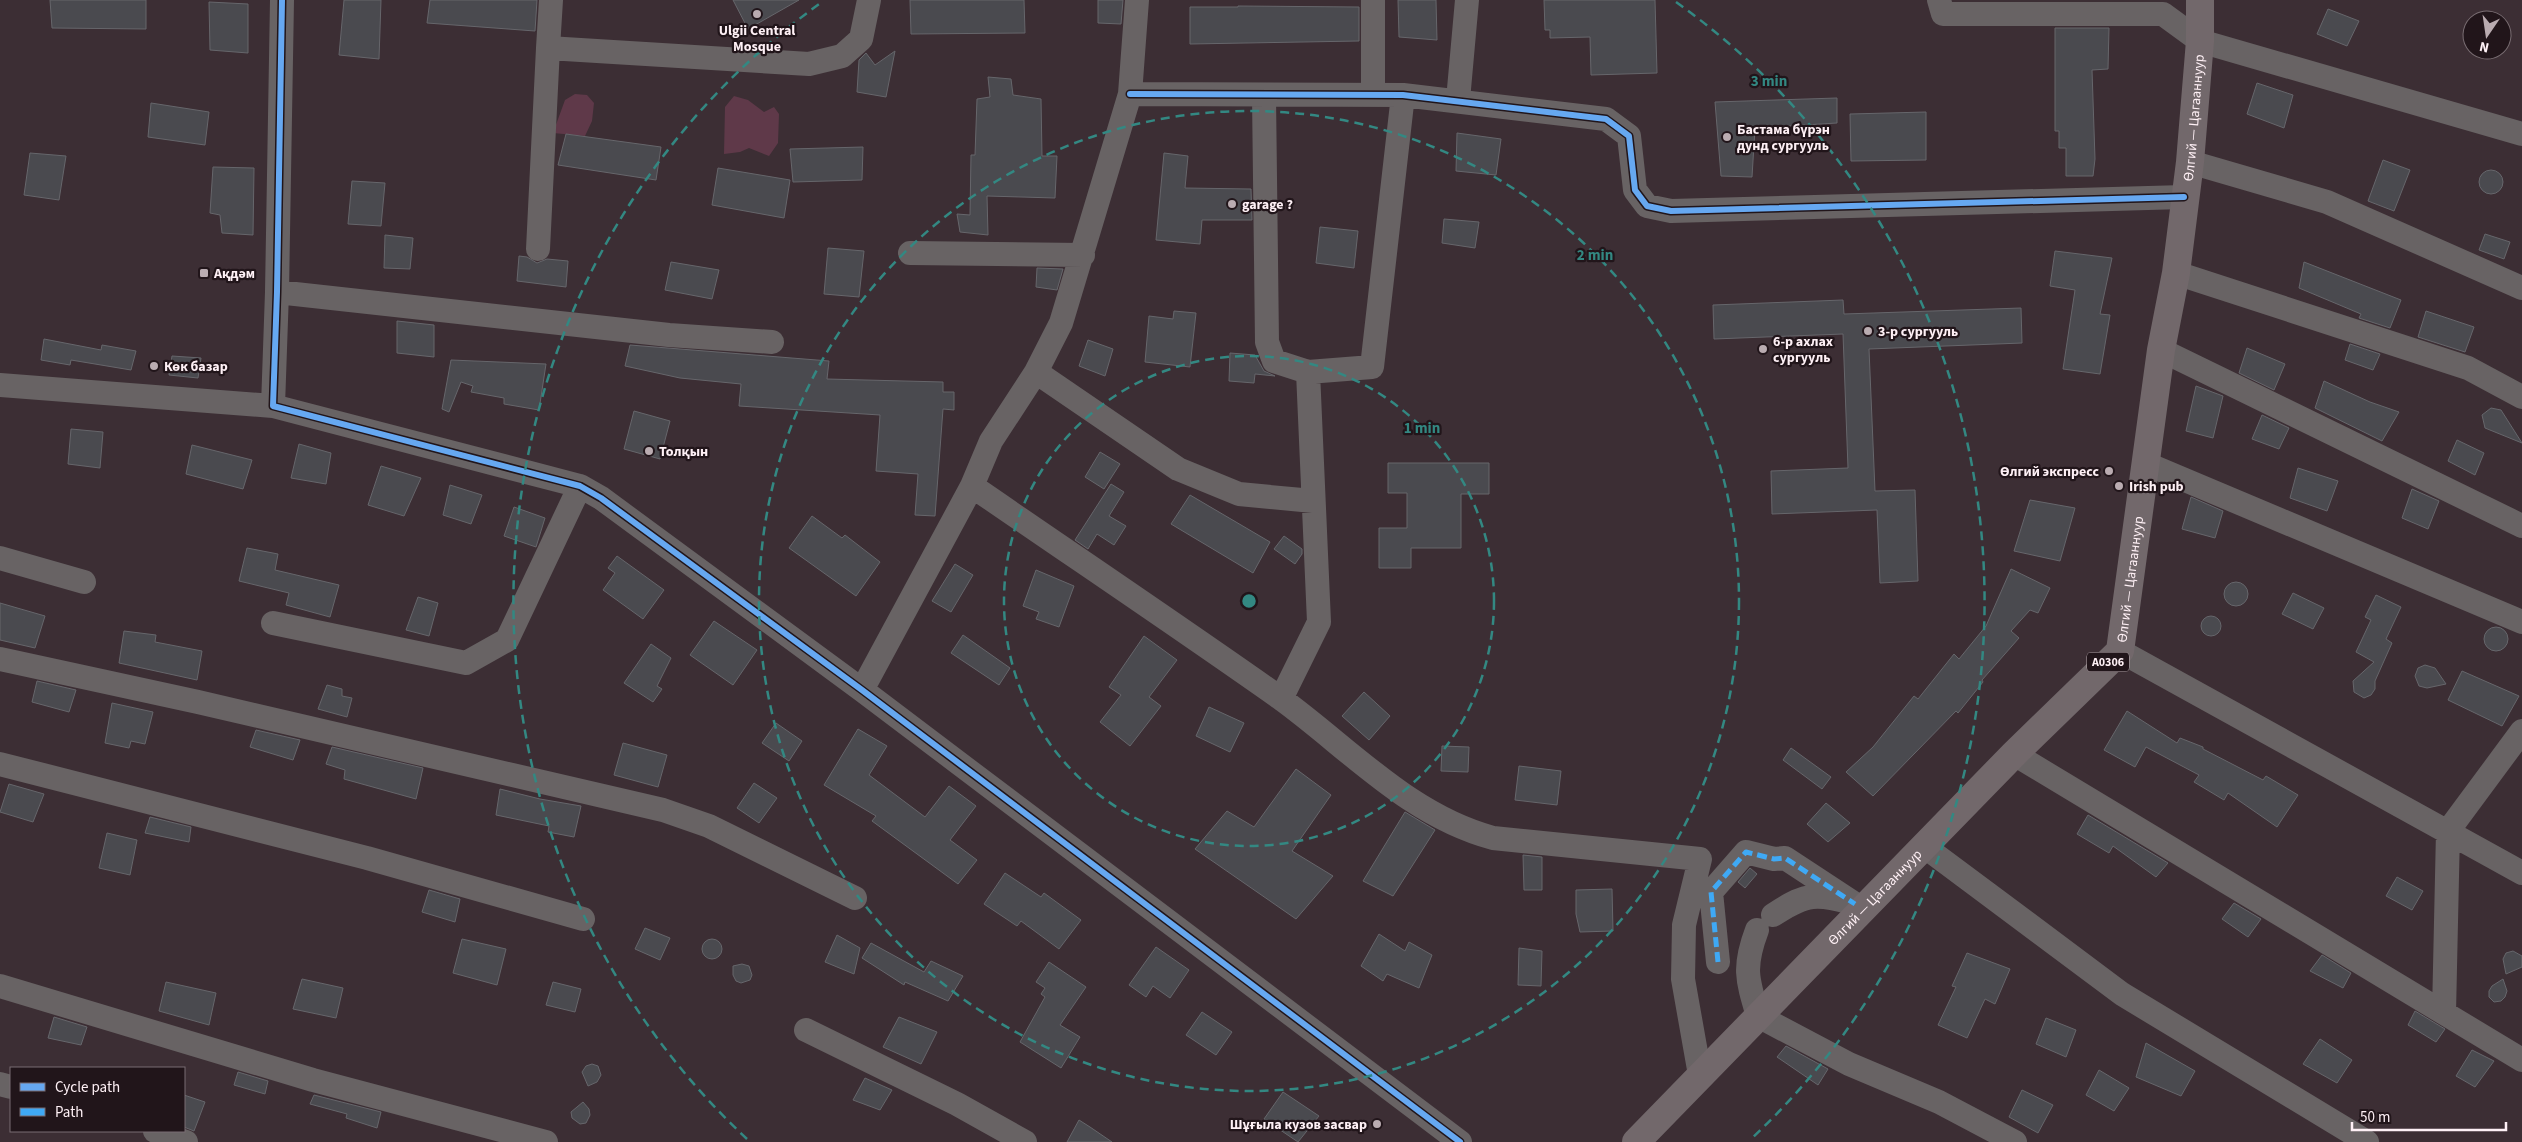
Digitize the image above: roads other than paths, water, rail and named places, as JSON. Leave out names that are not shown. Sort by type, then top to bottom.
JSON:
[{"type":"highway","name":"Өлгий — Цагааннуур","points":[[1636,1142],[1758,1016],[1860,905],[1925,847],[2014,754],[2120,651],[2147,464],[2161,350],[2176,273],[2184,197],[2190,162],[2200,40],[2200,0]]},
{"type":"street","points":[[272,406],[277,292],[282,0]]},
{"type":"street","points":[[538,249],[551,0]]},
{"type":"street","points":[[548,48],[808,64],[842,56],[861,40],[869,0]]},
{"type":"street","points":[[862,690],[972,486],[991,441],[1036,372],[1061,322],[1130,94],[1137,0]]},
{"type":"street","points":[[1373,95],[1374,0]]},
{"type":"street","points":[[1458,100],[1467,0]]},
{"type":"street","points":[[1939,0],[1943,14],[2163,14],[2200,40],[2522,134]]},
{"type":"street","points":[[1130,94],[1264,96],[1403,95],[1606,118],[1629,136],[1634,190],[1647,206],[1670,211],[2184,197]]},
{"type":"street","points":[[1264,96],[1267,342],[1274,361],[1308,372],[1372,367],[1403,95]]},
{"type":"street","points":[[2190,162],[2327,202],[2522,288]]},
{"type":"street","points":[[910,253],[1082,255]]},
{"type":"street","points":[[2176,273],[2468,368],[2522,398]]},
{"type":"street","points":[[277,292],[669,335],[772,342]]},
{"type":"street","points":[[2161,350],[2522,526]]},
{"type":"street","points":[[1036,372],[1178,469],[1239,494],[1313,502]]},
{"type":"street","points":[[1281,699],[1318,622],[1308,372]]},
{"type":"street","points":[[0,385],[272,406],[580,486],[601,498],[862,690],[1460,1142]]},
{"type":"street","points":[[2147,464],[2522,622]]},
{"type":"street","points":[[273,623],[466,663],[507,640],[580,486]]},
{"type":"street","points":[[972,486],[1281,699],[1411,801],[1464,830],[1493,838],[1700,859],[1684,925],[1683,979],[1700,1075]]},
{"type":"street","points":[[0,558],[84,582]]},
{"type":"street","points":[[2120,651],[2448,831],[2522,874]]},
{"type":"street","points":[[0,659],[198,702],[663,810],[709,826],[855,898]]},
{"type":"street","points":[[2444,1013],[2448,831],[2522,730]]},
{"type":"street","points":[[2014,754],[2522,1060]]},
{"type":"street","points":[[0,764],[367,858],[583,919]]},
{"type":"street","points":[[1925,847],[2122,994],[2367,1142]]},
{"type":"street","points":[[1718,962],[1711,892],[1746,852],[1774,859],[1785,858],[1860,905]]},
{"type":"street","points":[[1860,905],[1824,896],[1796,900],[1765,922],[1748,955],[1748,984],[1758,1016],[1849,1064],[1939,1102],[2015,1142]]},
{"type":"street","points":[[0,986],[313,1080],[546,1142]]},
{"type":"street","points":[[806,1030],[958,1104],[1025,1142]]},
{"type":"street","points":[[158,1132],[186,1142]]},
{"type":"place","name":"Ulgii Central Mosque","points":[[757,14]]},
{"type":"place","name":"Бастама бүрэн дунд сургууль","points":[[1727,137]]},
{"type":"place","name":"garage ?","points":[[1232,204]]},
{"type":"place","name":"Ақдəм","points":[[204,273]]},
{"type":"place","name":"3-р сургууль","points":[[1868,331]]},
{"type":"place","name":"6-р ахлах сургууль","points":[[1763,349]]},
{"type":"place","name":"Көк базар","points":[[154,366]]},
{"type":"place","name":"Толқын","points":[[649,451]]},
{"type":"place","name":"Өлгий экспресс","points":[[2109,471]]},
{"type":"place","name":"Irish pub","points":[[2119,486]]},
{"type":"place","name":"Шұғыла кузов засвар","points":[[1377,1124]]}]
